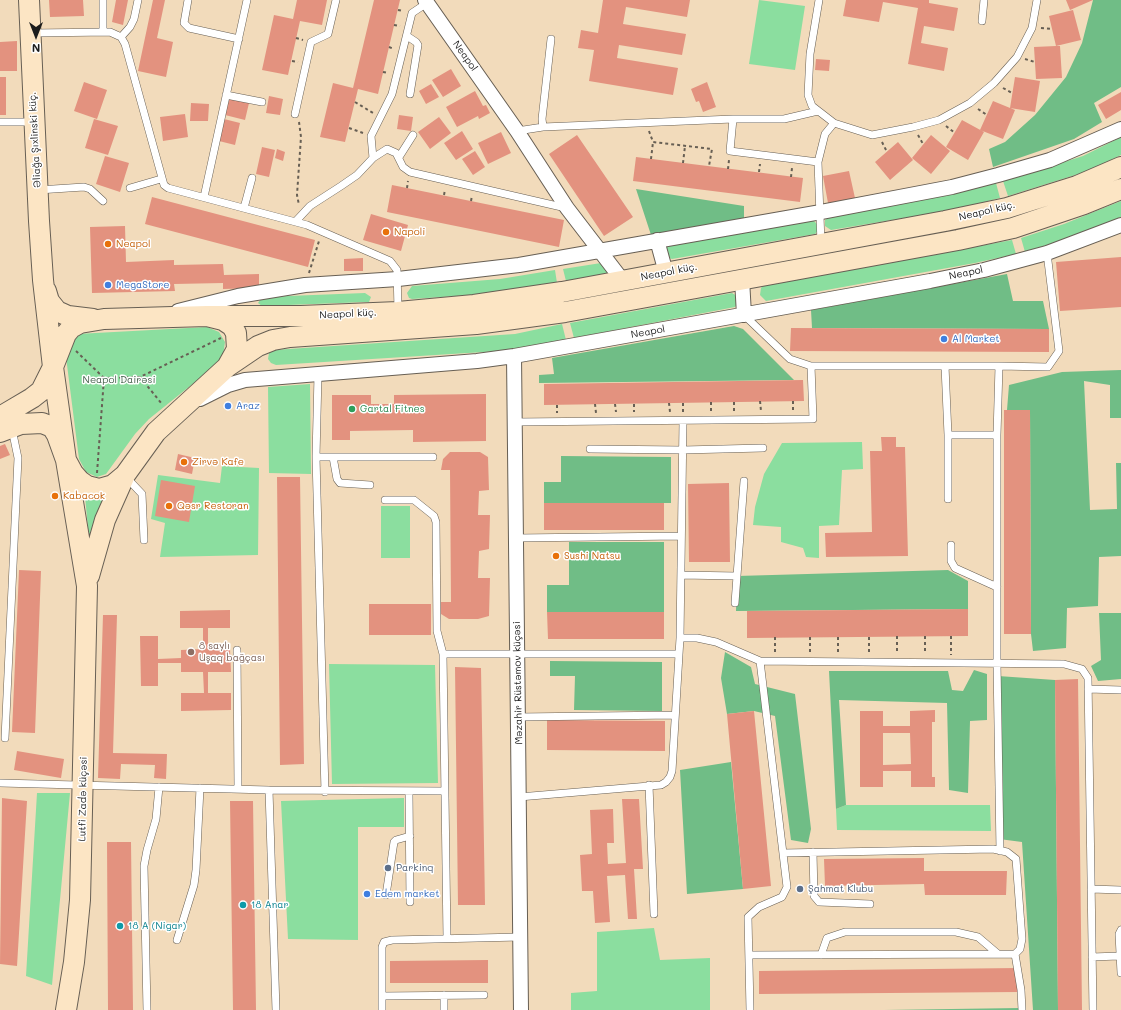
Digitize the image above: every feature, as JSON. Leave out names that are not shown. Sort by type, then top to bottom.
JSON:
[{"type":"main road","name":"Əliağa Şıxlinski küç.","points":[[29,0],[43,280]]},
{"type":"main road","name":"Neapol küç.","points":[[104,319],[207,316],[301,316],[398,312],[510,300],[623,281],[1007,208],[1077,186],[1121,167]]},
{"type":"main road","name":"Neapol küç.","points":[[87,586],[96,544],[104,520],[125,475],[168,410],[258,346],[273,340],[290,337],[424,329],[513,320],[1013,228],[1084,204],[1121,189]]},
{"type":"main road","points":[[43,280],[50,301],[57,311],[68,316],[104,319]]},
{"type":"main road","points":[[43,280],[53,368],[66,460],[87,586]]},
{"type":"main road","points":[[207,316],[223,320],[232,326],[236,333],[237,349],[227,368]]},
{"type":"main road","points":[[4,425],[41,391],[53,368],[60,346],[71,328],[80,323],[104,319]]},
{"type":"main road","points":[[4,425],[31,422],[42,423],[52,427],[57,435],[66,460],[73,473],[87,486],[99,489],[107,487],[125,475]]},
{"type":"main road","name":"Lutfi Zadə küçəsi","points":[[66,1010],[74,962],[80,900],[87,586]]},
{"type":"street","name":"Neapol","points":[[426,1],[517,131],[567,208],[623,281]]},
{"type":"street","points":[[149,318],[238,296],[304,285],[398,279],[519,265],[821,212],[952,187],[1050,160],[1121,129]]},
{"type":"street","name":"Neapol","points":[[168,410],[245,380],[477,361],[514,356],[945,278],[1047,253],[1121,225]]},
{"type":"street","points":[[657,240],[666,273]]},
{"type":"street","points":[[742,279],[744,315]]},
{"type":"street","name":"Məzahir Rüstəmov küçəsi","points":[[514,356],[521,1010]]},
{"type":"lane","points":[[103,0],[103,32]]},
{"type":"lane","points":[[121,37],[130,27],[134,19],[138,0]]},
{"type":"lane","points":[[188,0],[184,24],[189,28],[239,39]]},
{"type":"lane","points":[[204,197],[248,0]]},
{"type":"lane","points":[[295,114],[311,42],[328,34],[336,0]]},
{"type":"lane","points":[[819,0],[810,54],[808,95],[812,106],[834,123],[872,135],[913,127],[938,120],[970,103],[994,84],[1017,58],[1032,28],[1037,0]]},
{"type":"lane","points":[[982,21],[984,0]]},
{"type":"lane","points":[[373,158],[371,136],[392,94],[412,14],[426,1]]},
{"type":"lane","points":[[30,33],[103,32],[115,33],[121,37],[125,44],[161,179],[168,188],[296,221],[390,261],[394,265],[398,279],[398,312]]},
{"type":"lane","points":[[407,36],[416,42],[418,46],[410,94]]},
{"type":"lane","points":[[543,126],[542,119],[551,39]]},
{"type":"lane","points":[[226,95],[262,102]]},
{"type":"lane","points":[[517,131],[543,126],[784,118],[818,111]]},
{"type":"lane","points":[[733,119],[730,151],[818,162]]},
{"type":"lane","points":[[0,122],[35,122]]},
{"type":"lane","points":[[821,244],[818,162],[825,134],[834,123]]},
{"type":"lane","points":[[398,157],[413,134]]},
{"type":"lane","points":[[296,221],[301,214],[357,175],[373,158],[387,149],[396,153],[403,167],[410,172],[567,208]]},
{"type":"lane","points":[[244,208],[252,178]]},
{"type":"lane","points":[[130,188],[161,179]]},
{"type":"lane","points":[[38,190],[84,187],[90,189],[103,201]]},
{"type":"lane","points":[[744,315],[790,359],[811,366],[1048,367],[1059,351],[1047,253]]},
{"type":"lane","points":[[515,422],[813,419],[811,366]]},
{"type":"lane","points":[[945,366],[948,435],[948,498]]},
{"type":"lane","points":[[998,366],[996,435],[1000,851]]},
{"type":"lane","points":[[318,375],[316,457],[325,792]]},
{"type":"lane","points":[[519,798],[661,785],[670,777],[672,771],[680,654],[683,421]]},
{"type":"lane","points":[[4,425],[18,458],[5,738]]},
{"type":"lane","points":[[948,435],[996,435]]},
{"type":"lane","points":[[590,450],[763,448]]},
{"type":"lane","points":[[316,457],[433,457]]},
{"type":"lane","points":[[334,457],[337,478],[340,482],[370,484]]},
{"type":"lane","points":[[125,475],[142,494],[144,540]]},
{"type":"lane","points":[[734,603],[744,481]]},
{"type":"lane","points":[[385,500],[414,500],[434,516],[436,522],[437,631],[443,654],[448,938]]},
{"type":"lane","points":[[516,538],[681,536]]},
{"type":"lane","points":[[951,544],[951,561],[955,568],[997,587]]},
{"type":"lane","points":[[680,575],[737,576]]},
{"type":"lane","points":[[680,638],[697,638],[716,642],[760,661],[1064,664],[1082,669],[1088,678],[1093,1010]]},
{"type":"lane","points":[[237,650],[238,790]]},
{"type":"lane","points":[[443,654],[680,654]]},
{"type":"lane","points":[[750,1010],[748,917],[759,907],[782,897],[787,886],[760,661]]},
{"type":"lane","points":[[1088,689],[1121,690]]},
{"type":"lane","points":[[518,717],[676,715]]},
{"type":"lane","points":[[0,783],[325,792],[445,791]]},
{"type":"lane","points":[[648,785],[654,914]]},
{"type":"lane","points":[[146,1010],[144,866],[156,819],[159,787]]},
{"type":"lane","points":[[177,940],[195,877],[200,788]]},
{"type":"lane","points":[[269,790],[276,1010]]},
{"type":"lane","points":[[409,792],[410,902]]},
{"type":"lane","points":[[386,895],[394,842],[410,836]]},
{"type":"lane","points":[[783,853],[993,849],[1007,852],[1016,858],[1022,939],[1020,949],[1016,954],[1022,990],[1022,1010]]},
{"type":"lane","points":[[813,852],[814,896],[819,902],[870,904]]},
{"type":"lane","points":[[1091,889],[1121,890]]},
{"type":"lane","points":[[1121,930],[1119,934],[1121,973]]},
{"type":"lane","points":[[821,955],[827,938],[845,932],[956,932],[978,937],[998,954]]},
{"type":"lane","points":[[382,1010],[382,947],[384,942],[392,940],[520,937]]},
{"type":"lane","points":[[749,955],[1016,954]]},
{"type":"lane","points":[[1092,957],[1119,956]]},
{"type":"lane","points":[[444,995],[444,1010]]},
{"type":"lane","points":[[382,996],[484,995]]},
{"type":"path","points":[[355,102],[380,117]]},
{"type":"path","points":[[295,114],[299,120],[301,137],[297,195],[301,214]]},
{"type":"path","points":[[646,122],[653,142],[651,159]]},
{"type":"path","points":[[349,128],[371,136]]},
{"type":"path","points":[[653,142],[712,149],[709,166]]},
{"type":"path","points":[[683,163],[685,146]]},
{"type":"path","points":[[304,285],[322,232]]},
{"type":"path","points":[[73,348],[104,378],[140,377],[222,337]]},
{"type":"path","points":[[140,377],[168,410]]},
{"type":"path","points":[[97,477],[104,378]]},
{"type":"path","points":[[897,636],[897,663]]},
{"type":"path","points":[[925,636],[925,663]]},
{"type":"path","points":[[951,636],[951,663]]},
{"type":"path","points":[[775,637],[776,661]]},
{"type":"path","points":[[810,637],[810,662]]},
{"type":"path","points":[[838,637],[838,662]]},
{"type":"path","points":[[869,637],[869,662]]},
{"type":"green space","points":[[759,0],[805,6],[795,70],[749,64]]},
{"type":"green space","points":[[1093,0],[1121,0],[1121,87],[1094,103],[1102,122],[1074,139],[993,167],[989,149],[1005,142],[1035,115],[1066,77],[1082,43]]},
{"type":"green space","points":[[1121,137],[1121,155],[1088,171],[1008,196],[1003,181],[1083,156]]},
{"type":"green space","points":[[996,183],[1000,198],[953,210],[831,230],[825,226],[825,220],[831,215],[948,195]]},
{"type":"green space","points":[[636,189],[744,206],[744,220],[651,235]]},
{"type":"green space","points":[[1121,201],[1121,217],[1070,238],[1025,252],[1021,238],[1064,224]]},
{"type":"green space","points":[[813,220],[818,225],[817,232],[815,234],[672,259],[669,258],[665,249],[667,246]]},
{"type":"green space","points":[[1012,240],[1016,254],[975,263],[766,301],[760,295],[761,288],[763,286]]},
{"type":"green space","points":[[601,263],[608,273],[606,275],[566,281],[563,269]]},
{"type":"green space","points":[[555,270],[557,283],[502,293],[412,299],[409,298],[407,293],[412,286],[500,279]]},
{"type":"green space","points":[[1007,274],[1013,301],[1043,301],[1049,329],[812,328],[811,310]]},
{"type":"green space","points":[[365,293],[371,297],[369,302],[262,306],[258,303],[262,297]]},
{"type":"green space","points":[[732,293],[737,296],[737,304],[735,307],[574,338],[570,323]]},
{"type":"green space","points":[[562,324],[566,340],[516,350],[276,365],[271,363],[268,359],[269,353],[273,350],[515,334]]},
{"type":"green space","points":[[734,326],[743,329],[794,380],[539,383],[539,375],[554,374],[552,358]]},
{"type":"green space","name":"Neapol Dairəsi","points":[[207,327],[219,332],[225,342],[223,356],[220,362],[149,419],[135,434],[106,474],[97,477],[86,472],[79,459],[66,357],[77,334]]},
{"type":"green space","points":[[1121,370],[1121,418],[1110,418],[1110,385],[1084,381],[1090,510],[1117,509],[1116,463],[1121,463],[1121,556],[1099,557],[1098,606],[1067,608],[1066,648],[1033,651],[1031,634],[1030,410],[1007,410],[1009,385],[1062,372]]},
{"type":"green space","points":[[310,384],[311,474],[269,473],[268,387]]},
{"type":"green space","points":[[862,442],[863,469],[842,470],[839,525],[819,526],[819,558],[806,557],[803,548],[781,542],[781,527],[753,525],[755,507],[764,474],[782,443]]},
{"type":"green space","points":[[561,456],[671,457],[671,503],[544,503],[544,482],[561,482]]},
{"type":"green space","points":[[222,466],[259,468],[258,555],[160,557],[165,523],[151,519],[158,475],[220,483]]},
{"type":"green space","points":[[85,496],[104,497],[90,550]]},
{"type":"green space","points":[[381,506],[410,506],[410,558],[381,558]]},
{"type":"green space","points":[[569,542],[664,542],[664,612],[547,612],[547,585],[569,585]]},
{"type":"green space","points":[[948,570],[968,581],[968,609],[736,611],[737,576]]},
{"type":"green space","points":[[1099,613],[1121,613],[1121,679],[1098,681],[1091,666],[1101,660]]},
{"type":"green space","points":[[725,652],[751,667],[755,684],[795,694],[811,829],[808,843],[791,840],[775,716],[754,711],[727,714],[721,678]]},
{"type":"green space","points":[[550,661],[662,662],[662,711],[574,710],[575,676],[550,676]]},
{"type":"green space","points":[[329,664],[435,665],[438,783],[332,784]]},
{"type":"green space","points":[[974,670],[987,674],[987,720],[970,721],[968,793],[949,790],[947,703],[839,700],[846,805],[836,809],[829,671],[948,671],[952,690],[963,691]]},
{"type":"green space","points":[[998,676],[1055,680],[1058,1010],[1033,1010],[1022,842],[999,839]]},
{"type":"green space","points":[[731,762],[743,889],[687,894],[680,770]]},
{"type":"green space","points":[[37,793],[70,793],[52,985],[26,976]]},
{"type":"green space","points":[[404,798],[404,827],[358,827],[358,940],[288,939],[281,801]]},
{"type":"green space","points":[[846,805],[990,805],[991,831],[837,830],[836,809]]},
{"type":"green space","points":[[654,928],[660,960],[710,958],[710,1010],[571,1010],[571,993],[597,991],[597,932]]},
{"type":"green space","points":[[1019,1008],[1019,1010],[884,1010]]},
{"type":"building","points":[[49,0],[83,0],[84,16],[50,17]]},
{"type":"building","points":[[116,0],[128,0],[123,25],[112,22]]},
{"type":"building","points":[[153,0],[165,0],[157,38],[173,42],[166,77],[138,71]]},
{"type":"building","points":[[297,0],[327,0],[322,25],[300,21],[288,75],[262,70],[274,15],[293,19]]},
{"type":"building","points":[[374,0],[400,0],[378,94],[358,89],[345,142],[320,137],[333,83],[353,88]]},
{"type":"building","points":[[603,0],[690,0],[687,17],[626,7],[623,24],[686,34],[682,55],[619,45],[617,58],[678,68],[673,95],[589,81],[594,50],[578,48],[581,30],[598,33]]},
{"type":"building","points":[[846,0],[929,0],[929,3],[958,8],[954,31],[924,26],[921,43],[948,48],[944,71],[908,64],[918,8],[883,2],[879,22],[843,16]]},
{"type":"building","points":[[1066,0],[1093,0],[1070,10]]},
{"type":"building","points":[[1073,10],[1081,40],[1056,46],[1049,16]]},
{"type":"building","points":[[17,41],[17,71],[0,71],[0,42]]},
{"type":"building","points":[[1060,46],[1062,78],[1036,79],[1034,47]]},
{"type":"building","points":[[816,59],[830,60],[829,71],[815,70]]},
{"type":"building","points":[[451,69],[461,86],[443,97],[432,80]]},
{"type":"building","points":[[0,77],[6,77],[6,115],[0,115]]},
{"type":"building","points":[[1015,77],[1040,81],[1035,112],[1010,108]]},
{"type":"building","points":[[84,82],[107,90],[97,119],[74,111]]},
{"type":"building","points":[[707,82],[716,107],[703,112],[699,101],[696,102],[691,89]]},
{"type":"building","points":[[431,84],[439,97],[426,104],[419,91]]},
{"type":"building","points":[[475,91],[483,106],[486,105],[490,113],[479,119],[478,116],[457,127],[446,107]]},
{"type":"building","points":[[1121,92],[1121,110],[1106,119],[1098,105]]},
{"type":"building","points":[[269,96],[283,99],[280,115],[266,113]]},
{"type":"building","points":[[229,99],[249,103],[245,120],[225,115]]},
{"type":"building","points":[[993,101],[1015,110],[1003,139],[980,130]]},
{"type":"building","points":[[191,103],[209,104],[208,121],[190,121]]},
{"type":"building","points":[[185,114],[188,137],[163,141],[160,117]]},
{"type":"building","points":[[399,115],[413,117],[411,131],[397,129]]},
{"type":"building","points":[[439,117],[451,133],[430,149],[418,132]]},
{"type":"building","points":[[94,119],[118,126],[108,155],[85,148]]},
{"type":"building","points":[[224,119],[240,123],[235,145],[219,141]]},
{"type":"building","points":[[962,120],[984,132],[968,160],[946,147]]},
{"type":"building","points":[[462,131],[473,149],[456,160],[444,143]]},
{"type":"building","points":[[501,132],[511,153],[488,164],[478,143]]},
{"type":"building","points":[[577,135],[633,217],[604,236],[549,154]]},
{"type":"building","points":[[931,135],[950,151],[931,174],[912,158]]},
{"type":"building","points":[[898,142],[913,160],[890,180],[875,162]]},
{"type":"building","points":[[262,147],[275,150],[269,177],[256,174]]},
{"type":"building","points":[[277,149],[285,152],[283,161],[275,158]]},
{"type":"building","points":[[475,151],[485,167],[473,175],[462,159]]},
{"type":"building","points":[[105,156],[129,163],[120,192],[96,184]]},
{"type":"building","points":[[636,157],[803,178],[800,202],[633,181]]},
{"type":"building","points":[[849,171],[855,198],[828,203],[823,176]]},
{"type":"building","points":[[392,185],[564,220],[559,247],[387,212]]},
{"type":"building","points":[[152,197],[315,240],[308,267],[145,224]]},
{"type":"building","name":"Napoli","points":[[371,214],[408,225],[401,251],[363,240]]},
{"type":"building","points":[[125,226],[126,262],[174,260],[174,265],[223,264],[224,275],[259,274],[259,288],[223,289],[223,283],[174,284],[175,291],[92,293],[90,227]]},
{"type":"building","points":[[1121,257],[1121,307],[1060,311],[1056,262]]},
{"type":"building","points":[[363,258],[363,271],[344,271],[344,259]]},
{"type":"building","points":[[791,328],[1049,329],[1049,352],[790,351]]},
{"type":"building","points":[[803,380],[804,401],[544,405],[544,384]]},
{"type":"building","points":[[486,394],[486,441],[413,442],[413,430],[350,431],[350,440],[332,440],[332,395],[371,395],[371,404],[394,404],[394,395]]},
{"type":"building","points":[[1004,410],[1030,410],[1031,634],[1004,634]]},
{"type":"building","points":[[881,437],[896,437],[896,447],[905,447],[908,556],[826,557],[825,533],[872,532],[870,451],[882,451]]},
{"type":"building","points":[[5,444],[10,455],[0,459],[0,446]]},
{"type":"building","points":[[450,452],[480,452],[488,457],[489,490],[479,491],[478,515],[490,515],[489,549],[479,551],[478,578],[490,578],[489,616],[478,619],[449,619],[441,614],[441,602],[451,602],[450,470],[441,470],[443,459]]},
{"type":"building","points":[[178,454],[195,458],[192,474],[175,470]]},
{"type":"building","points":[[277,477],[300,477],[304,764],[280,765]]},
{"type":"building","points":[[161,480],[195,486],[189,522],[155,516]]},
{"type":"building","points":[[729,483],[730,562],[689,562],[688,484]]},
{"type":"building","points":[[544,503],[664,503],[664,530],[544,530]]},
{"type":"building","points":[[19,570],[41,571],[35,733],[12,732]]},
{"type":"building","points":[[369,604],[431,604],[431,635],[369,635]]},
{"type":"building","points":[[968,609],[968,636],[747,638],[747,611]]},
{"type":"building","points":[[230,610],[230,628],[208,628],[208,649],[230,649],[231,672],[208,672],[208,693],[231,693],[231,710],[181,711],[181,693],[204,693],[203,672],[181,672],[181,663],[158,663],[158,686],[141,686],[140,636],[158,636],[158,659],[181,658],[181,650],[203,649],[203,628],[180,628],[180,611]]},
{"type":"building","points":[[547,612],[664,612],[664,639],[548,639]]},
{"type":"building","points":[[103,615],[117,615],[113,753],[167,754],[166,779],[154,778],[155,765],[121,764],[120,779],[98,778]]},
{"type":"building","points":[[455,667],[481,668],[485,905],[458,905]]},
{"type":"building","points":[[1078,679],[1082,1010],[1058,1010],[1055,680]]},
{"type":"building","points":[[935,710],[935,722],[932,722],[932,777],[935,777],[935,787],[911,787],[911,771],[883,771],[883,787],[860,787],[860,711],[883,711],[883,726],[910,726],[910,711]],"holes":[[[883,733],[910,733],[911,764],[883,765]]]},
{"type":"building","points":[[754,711],[771,886],[743,889],[727,714]]},
{"type":"building","points":[[547,720],[665,721],[665,751],[547,750]]},
{"type":"building","points":[[17,751],[64,759],[61,778],[14,770]]},
{"type":"building","points":[[2,798],[27,801],[17,966],[0,964]]},
{"type":"building","points":[[622,799],[639,799],[643,869],[634,869],[637,919],[628,919],[625,875],[607,876],[610,922],[595,923],[593,891],[582,891],[580,855],[592,854],[590,810],[613,809],[614,843],[607,843],[608,864],[626,863]]},
{"type":"building","name":"18 Anar","points":[[230,801],[253,801],[256,1010],[233,1010]]},
{"type":"building","name":"18 A (Nigar)","points":[[107,842],[131,842],[133,1010],[108,1010]]},
{"type":"building","points":[[924,858],[924,871],[1007,871],[1006,895],[925,895],[924,884],[825,886],[824,859]]},
{"type":"building","points":[[488,960],[488,983],[390,983],[390,961]]},
{"type":"building","points":[[1018,968],[1019,992],[759,994],[759,971]]},
{"type":"place","name":"Napoli","points":[[386,232]]},
{"type":"place","name":"Neapol","points":[[108,244]]},
{"type":"place","name":"MegaStore","points":[[108,285]]},
{"type":"place","name":"Al Market","points":[[944,339]]},
{"type":"place","name":"Araz","points":[[228,406]]},
{"type":"place","name":"Gartal Fitnes","points":[[352,409]]},
{"type":"place","name":"Zirvə Kafe","points":[[184,462]]},
{"type":"place","name":"Kabacok","points":[[55,496]]},
{"type":"place","name":"Qəsr Restoran","points":[[169,506]]},
{"type":"place","name":"Sushi Natsu","points":[[556,556]]},
{"type":"place","name":"8 saylı Uşaq bağçası","points":[[191,652]]},
{"type":"place","name":"Parkinq","points":[[388,868]]},
{"type":"place","name":"Şahmat Klubu","points":[[800,889]]},
{"type":"place","name":"Edem market","points":[[367,894]]},
{"type":"place","name":"18 Anar","points":[[243,905]]},
{"type":"place","name":"18 A (Nigar)","points":[[120,926]]}]
